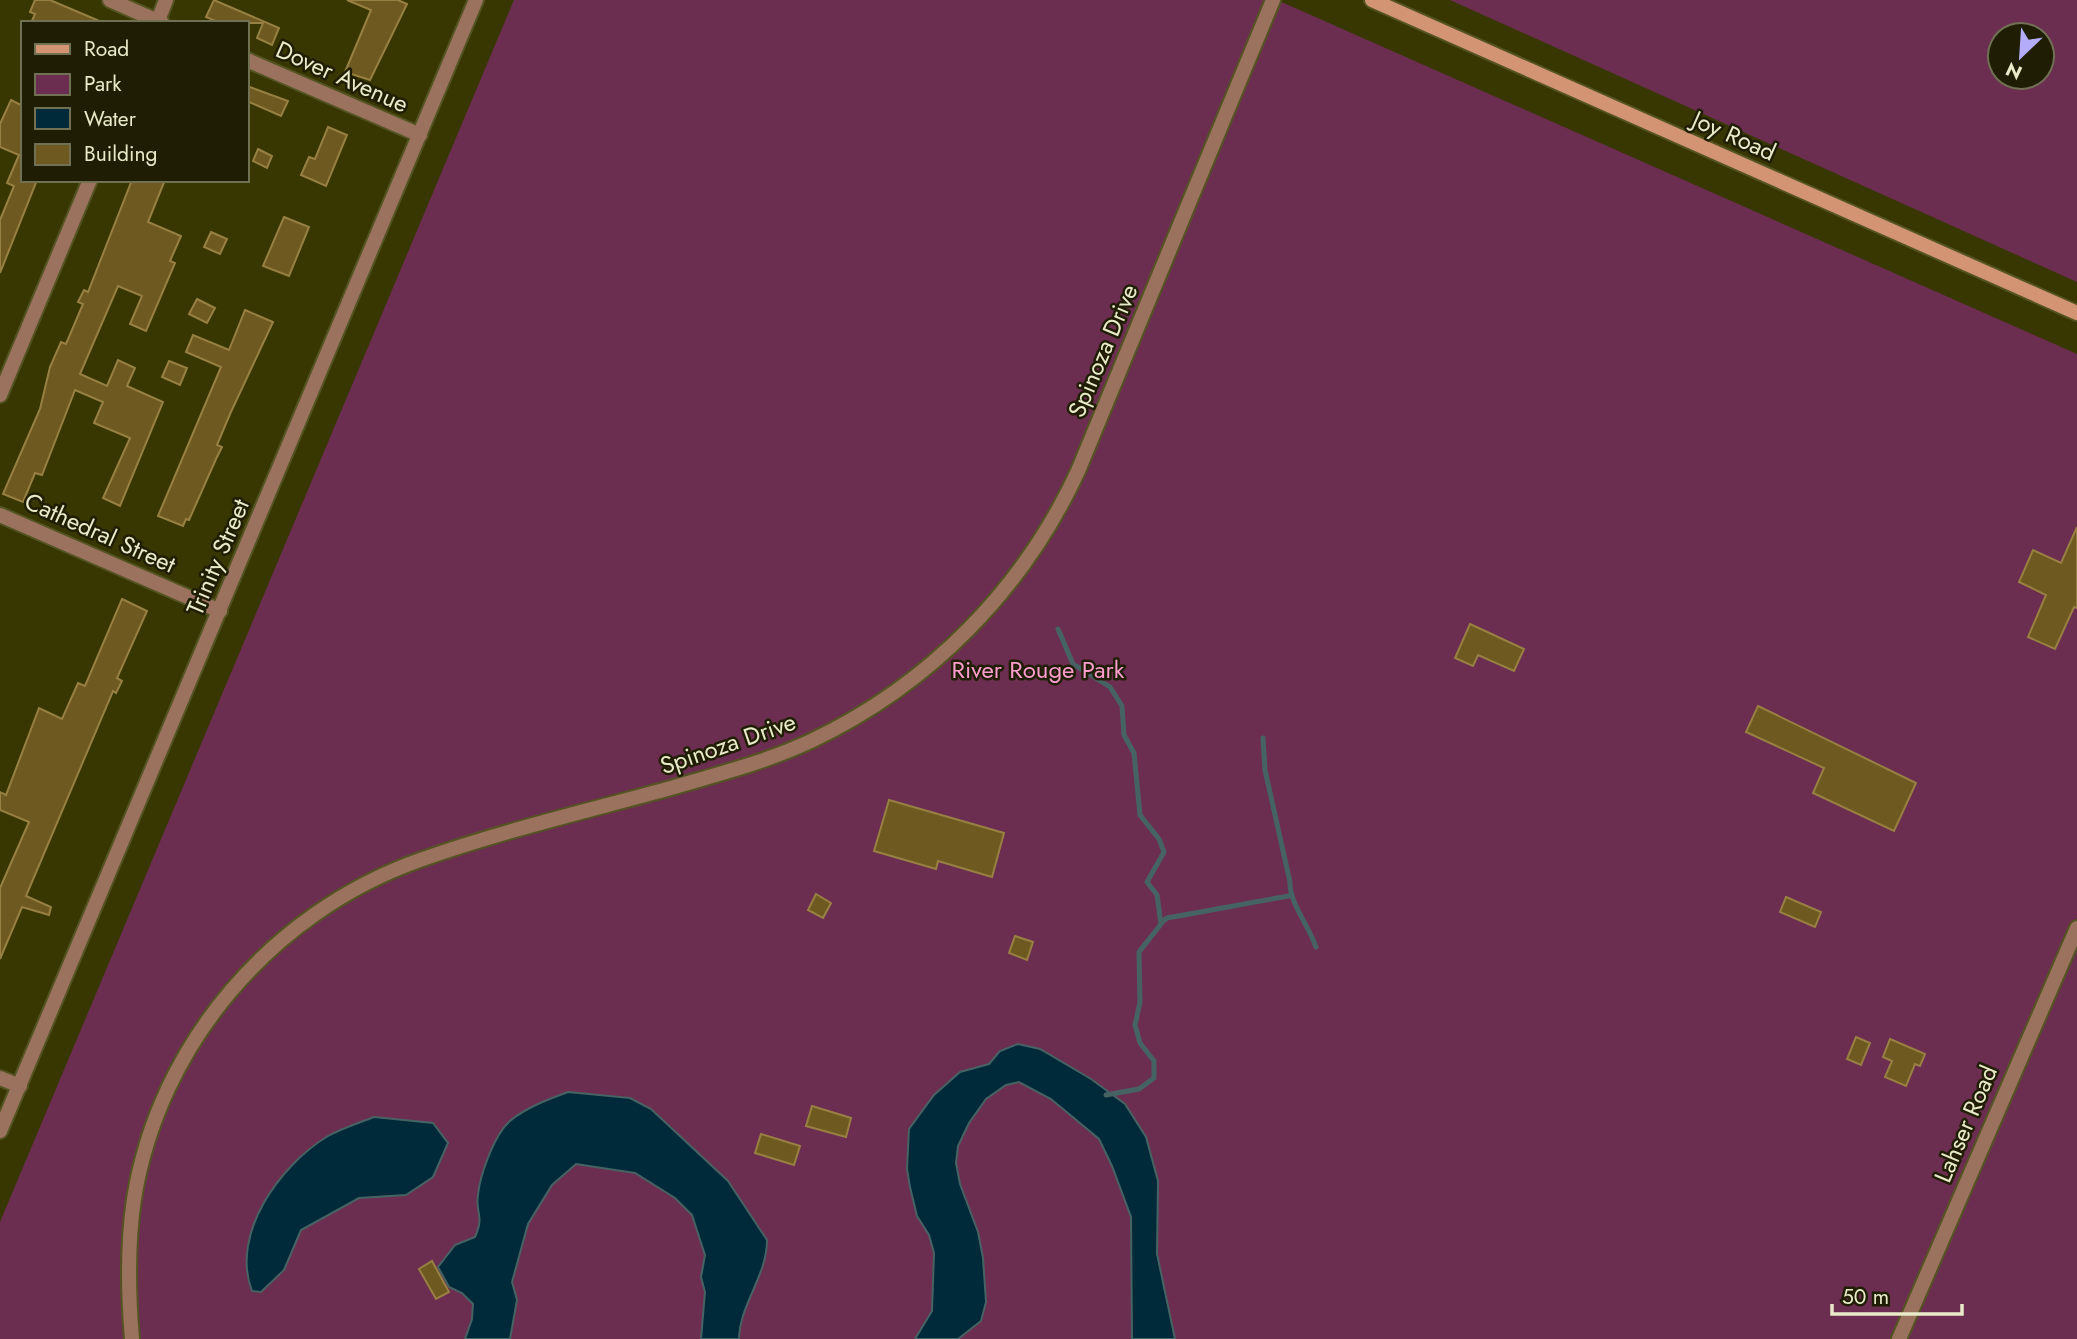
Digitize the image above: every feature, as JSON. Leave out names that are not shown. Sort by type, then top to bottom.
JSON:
[{"type":"main road","name":"Joy Road","points":[[1372,0],[2077,313]]},
{"type":"street","points":[[110,0],[157,21]]},
{"type":"street","points":[[159,21],[166,0]]},
{"type":"street","name":"Trinity Street","points":[[0,1131],[476,0]]},
{"type":"street","name":"Spinoza Drive","points":[[132,1339],[128,1286],[131,1222],[141,1167],[155,1122],[173,1079],[209,1018],[243,975],[280,940],[336,900],[421,860],[750,766],[812,740],[898,690],[934,662],[995,601],[1046,532],[1073,483],[1273,0]]},
{"type":"street","name":"Dover Avenue","points":[[248,60],[420,135]]},
{"type":"street","points":[[0,395],[89,182]]},
{"type":"street","name":"Cathedral Street","points":[[0,514],[220,611]]},
{"type":"street","name":"Lahser Road","points":[[1899,1339],[2077,928]]},
{"type":"street","points":[[0,1078],[20,1086]]},
{"type":"green space","name":"River Rouge Park","points":[[514,0],[1277,0],[2077,354],[2077,1339],[0,1339],[0,1222]]},
{"type":"green space","points":[[1450,0],[2077,0],[2077,282]]},
{"type":"water","points":[[1018,1044],[1040,1049],[1091,1079],[1125,1104],[1146,1137],[1158,1181],[1157,1254],[1175,1339],[1132,1339],[1131,1217],[1099,1139],[1051,1099],[1019,1082],[1006,1085],[986,1099],[969,1123],[958,1146],[956,1163],[960,1184],[978,1232],[983,1258],[986,1302],[981,1321],[958,1339],[915,1339],[932,1311],[934,1253],[929,1235],[917,1216],[910,1187],[907,1169],[909,1129],[934,1095],[960,1072],[989,1064],[1000,1051]]},
{"type":"water","points":[[568,1092],[630,1098],[651,1109],[728,1181],[767,1240],[763,1266],[744,1313],[739,1339],[701,1339],[705,1292],[701,1277],[705,1255],[692,1215],[675,1198],[635,1173],[576,1164],[552,1185],[528,1224],[512,1282],[517,1300],[510,1339],[465,1339],[472,1319],[473,1304],[462,1293],[449,1287],[438,1267],[455,1245],[475,1237],[480,1219],[477,1201],[479,1187],[493,1145],[504,1127],[530,1108]]},
{"type":"water","points":[[374,1117],[433,1123],[448,1143],[433,1177],[406,1195],[359,1198],[301,1230],[284,1270],[261,1292],[252,1291],[247,1269],[248,1247],[254,1225],[277,1183],[293,1164],[328,1136]]},
{"type":"building","points":[[35,0],[50,0],[99,21],[32,21],[35,14],[30,12]]},
{"type":"building","points":[[214,0],[279,28],[272,45],[257,38],[263,23],[215,21],[206,17]]},
{"type":"building","points":[[347,0],[398,0],[407,4],[370,80],[345,72],[371,10]]},
{"type":"building","points":[[248,86],[288,101],[281,116],[248,101]]},
{"type":"building","points":[[11,100],[21,105],[21,182],[36,182],[0,273],[0,220],[14,186],[7,183],[19,155],[0,147],[0,124]]},
{"type":"building","points":[[328,127],[347,135],[326,186],[301,175],[309,157],[315,159]]},
{"type":"building","points":[[258,149],[272,156],[267,168],[253,161]]},
{"type":"building","points":[[131,182],[164,182],[148,222],[181,236],[170,261],[175,263],[146,331],[130,324],[142,296],[118,286],[80,374],[107,386],[118,360],[135,368],[127,386],[163,402],[120,506],[103,498],[130,438],[94,423],[103,402],[75,390],[42,475],[35,473],[23,502],[3,494],[40,409],[50,367],[61,342],[66,344],[83,304],[78,302],[84,290],[88,292]]},
{"type":"building","points":[[284,217],[309,227],[289,276],[263,266]]},
{"type":"building","points":[[211,232],[227,239],[220,254],[204,247]]},
{"type":"building","points":[[197,299],[215,308],[207,323],[189,314]]},
{"type":"building","points":[[245,310],[273,322],[217,445],[222,447],[189,520],[186,519],[183,526],[158,516],[221,367],[186,352],[193,335],[229,350]]},
{"type":"building","points":[[169,361],[187,368],[180,385],[162,377]]},
{"type":"building","points":[[2077,527],[2077,608],[2074,607],[2055,649],[2028,637],[2046,595],[2019,582],[2033,550],[2061,563]]},
{"type":"building","points":[[122,599],[147,611],[117,678],[122,681],[116,693],[113,691],[26,896],[51,907],[49,915],[22,907],[0,959],[0,888],[29,822],[0,810],[0,792],[6,795],[39,708],[62,719],[78,683],[85,686]]},
{"type":"building","points":[[1470,624],[1524,649],[1514,671],[1478,655],[1473,666],[1455,658]]},
{"type":"building","points":[[1758,706],[1916,783],[1894,831],[1813,793],[1824,768],[1746,732]]},
{"type":"building","points":[[889,800],[1004,833],[992,877],[938,861],[936,869],[874,851]]},
{"type":"building","points":[[816,894],[831,903],[823,918],[808,910]]},
{"type":"building","points":[[1786,897],[1821,912],[1815,927],[1780,912]]},
{"type":"building","points":[[1015,936],[1033,942],[1027,960],[1009,953]]},
{"type":"building","points":[[1856,1037],[1870,1043],[1861,1065],[1847,1059]]},
{"type":"building","points":[[1890,1039],[1925,1054],[1920,1066],[1915,1064],[1906,1086],[1885,1077],[1892,1061],[1883,1057]]},
{"type":"building","points":[[812,1106],[851,1118],[846,1137],[806,1126]]},
{"type":"building","points":[[761,1134],[800,1146],[794,1165],[755,1153]]},
{"type":"building","points":[[432,1261],[449,1292],[436,1299],[419,1269]]},
{"type":"waterway","points":[[1058,629],[1073,664],[1110,687],[1122,706],[1124,735],[1134,753],[1140,815],[1159,839],[1164,852],[1147,882],[1157,895],[1161,924],[1139,952],[1140,1002],[1135,1025],[1140,1043],[1154,1061],[1154,1078],[1139,1089],[1106,1095]]},
{"type":"waterway","points":[[1263,738],[1265,770],[1291,890],[1316,947]]},
{"type":"waterway","points":[[1161,923],[1167,918],[1289,896]]}]
